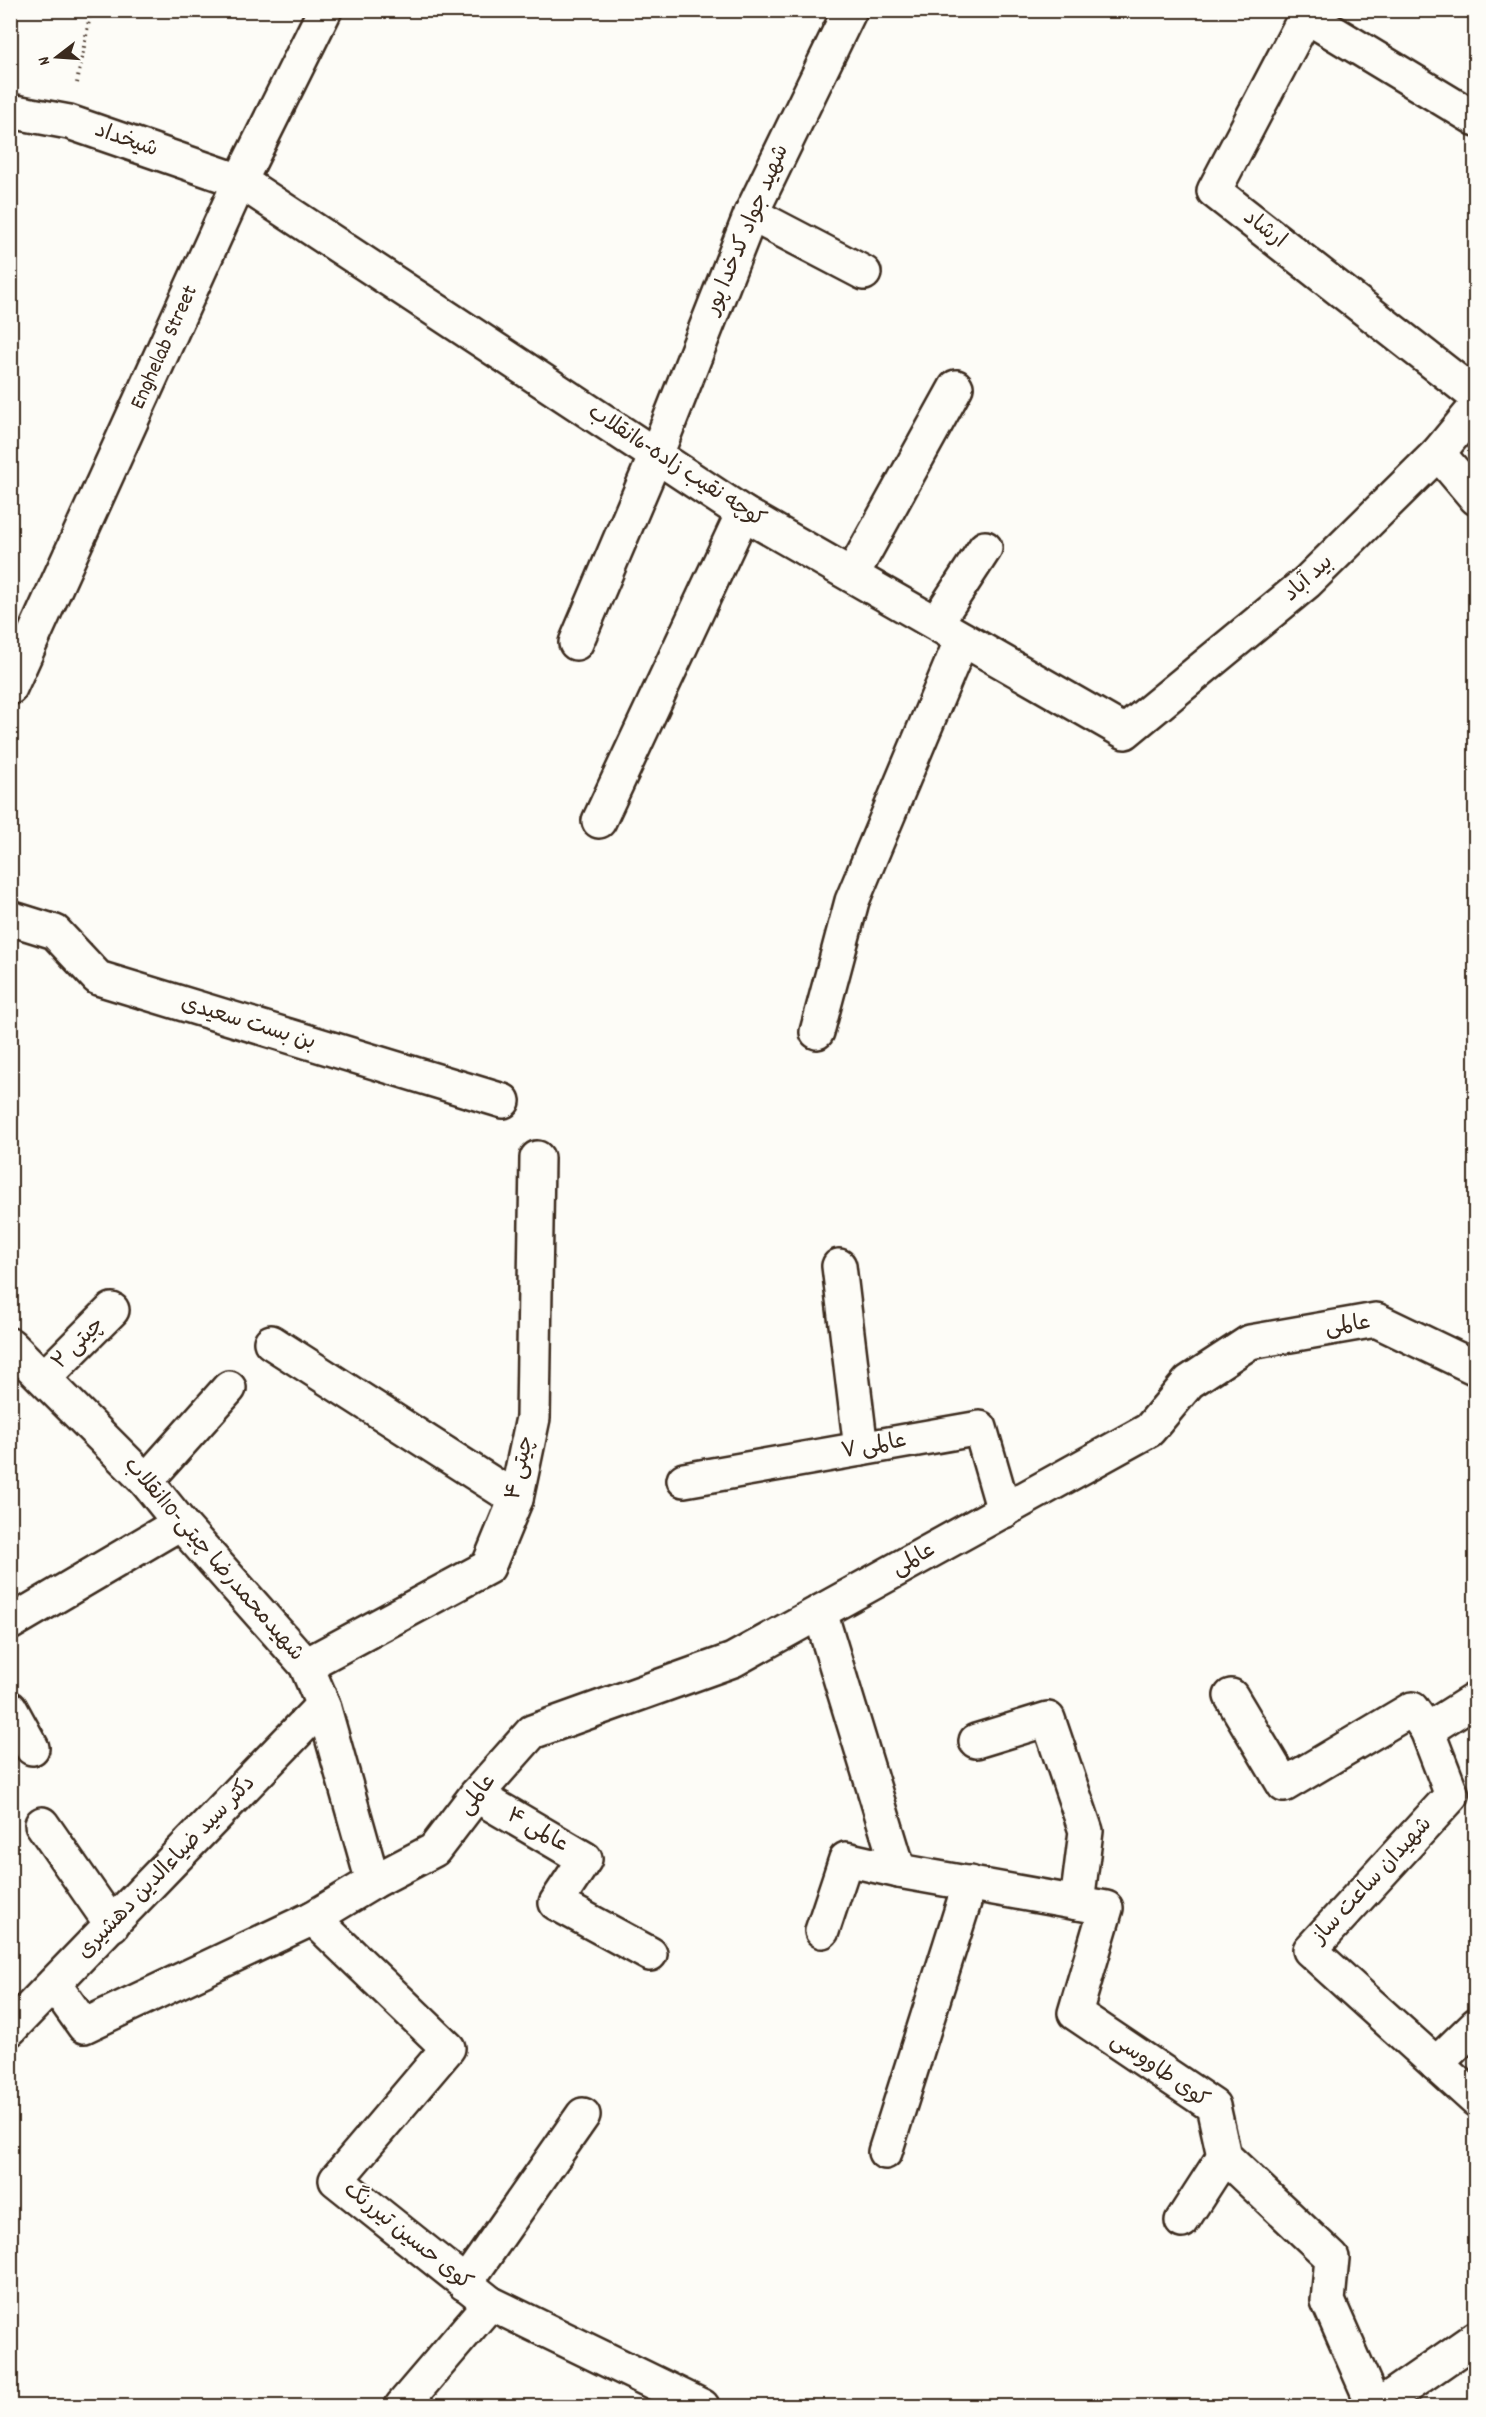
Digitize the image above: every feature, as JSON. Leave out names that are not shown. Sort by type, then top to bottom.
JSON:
[{"type":"street","name":"Enghelab Street","points":[[10,687],[240,181],[325,10]]},
{"type":"street","name":"شهید جواد کدخدا پور","points":[[576,643],[656,455],[751,214],[850,10]]},
{"type":"street","points":[[1308,14],[1476,119]]},
{"type":"street","name":"ارشاد","points":[[1308,14],[1214,191],[1476,396]]},
{"type":"street","name":"شیخداد","points":[[10,111],[69,122],[240,181]]},
{"type":"street","name":"کوچه نقیب زاده-6انقلاب","points":[[240,181],[743,513],[1125,732]]},
{"type":"street","points":[[751,214],[864,273]]},
{"type":"street","points":[[852,575],[956,387]]},
{"type":"street","name":"بید آباد","points":[[1125,732],[1307,582],[1438,453],[1476,407]]},
{"type":"street","points":[[1438,453],[1476,498]]},
{"type":"street","points":[[599,821],[743,513]]},
{"type":"street","points":[[817,1032],[852,901],[949,631],[985,548]]},
{"type":"street","name":"بن بست سعیدی","points":[[10,918],[55,932],[98,978],[503,1101]]},
{"type":"street","name":"چیتی ۴","points":[[306,1665],[488,1567],[516,1499],[533,1418],[537,1158]]},
{"type":"street","points":[[839,1266],[861,1449]]},
{"type":"street","name":"چیتی ۲","points":[[45,1377],[112,1310]]},
{"type":"street","name":"عالمی","points":[[373,1882],[434,1850],[476,1796],[532,1732],[733,1660],[1149,1430],[1189,1382],[1250,1342],[1376,1320],[1476,1368]]},
{"type":"street","points":[[271,1342],[516,1499]]},
{"type":"street","name":"شهیدمحمدرضا چیتی-10انقلاب","points":[[10,1345],[45,1377],[146,1481],[180,1523],[306,1665],[323,1706],[373,1882]]},
{"type":"street","points":[[146,1481],[229,1388]]},
{"type":"street","name":"عالمی ۷","points":[[684,1480],[980,1428],[1004,1510]]},
{"type":"street","points":[[10,1623],[180,1523]]},
{"type":"street","points":[[820,1612],[899,1871]]},
{"type":"street","points":[[1231,1696],[1284,1785],[1412,1709],[1427,1730],[1476,1699]]},
{"type":"street","name":"دکتر سید ضیاءالدین دهشیری","points":[[11,2028],[323,1706]]},
{"type":"street","points":[[10,1708],[32,1748]]},
{"type":"street","points":[[975,1742],[1048,1719],[1086,1831],[1077,1903]]},
{"type":"street","name":"شهیدان ساعت ساز","points":[[1427,1730],[1452,1795],[1310,1950],[1476,2100]]},
{"type":"street","name":"عالمی ۴","points":[[476,1796],[585,1859],[556,1903],[650,1954]]},
{"type":"street","points":[[42,1824],[112,1925]]},
{"type":"street","name":"کوی طاووسی","points":[[822,1931],[846,1858],[899,1871],[1106,1908],[1075,2013],[1214,2106],[1224,2156]]},
{"type":"street","points":[[54,1984],[84,2026],[313,1918],[373,1882]]},
{"type":"street","points":[[885,2152],[970,1883]]},
{"type":"street","name":"کوی حسین تیررنگ","points":[[313,1918],[448,2048],[336,2180],[490,2303],[702,2406]]},
{"type":"street","points":[[1436,2064],[1476,2025]]},
{"type":"street","points":[[465,2284],[583,2115]]},
{"type":"street","points":[[1182,2222],[1224,2156],[1332,2258],[1328,2301],[1376,2406],[1476,2338]]},
{"type":"street","points":[[402,2406],[490,2303]]},
{"type":"path","points":[[69,122],[91,10]]}]
